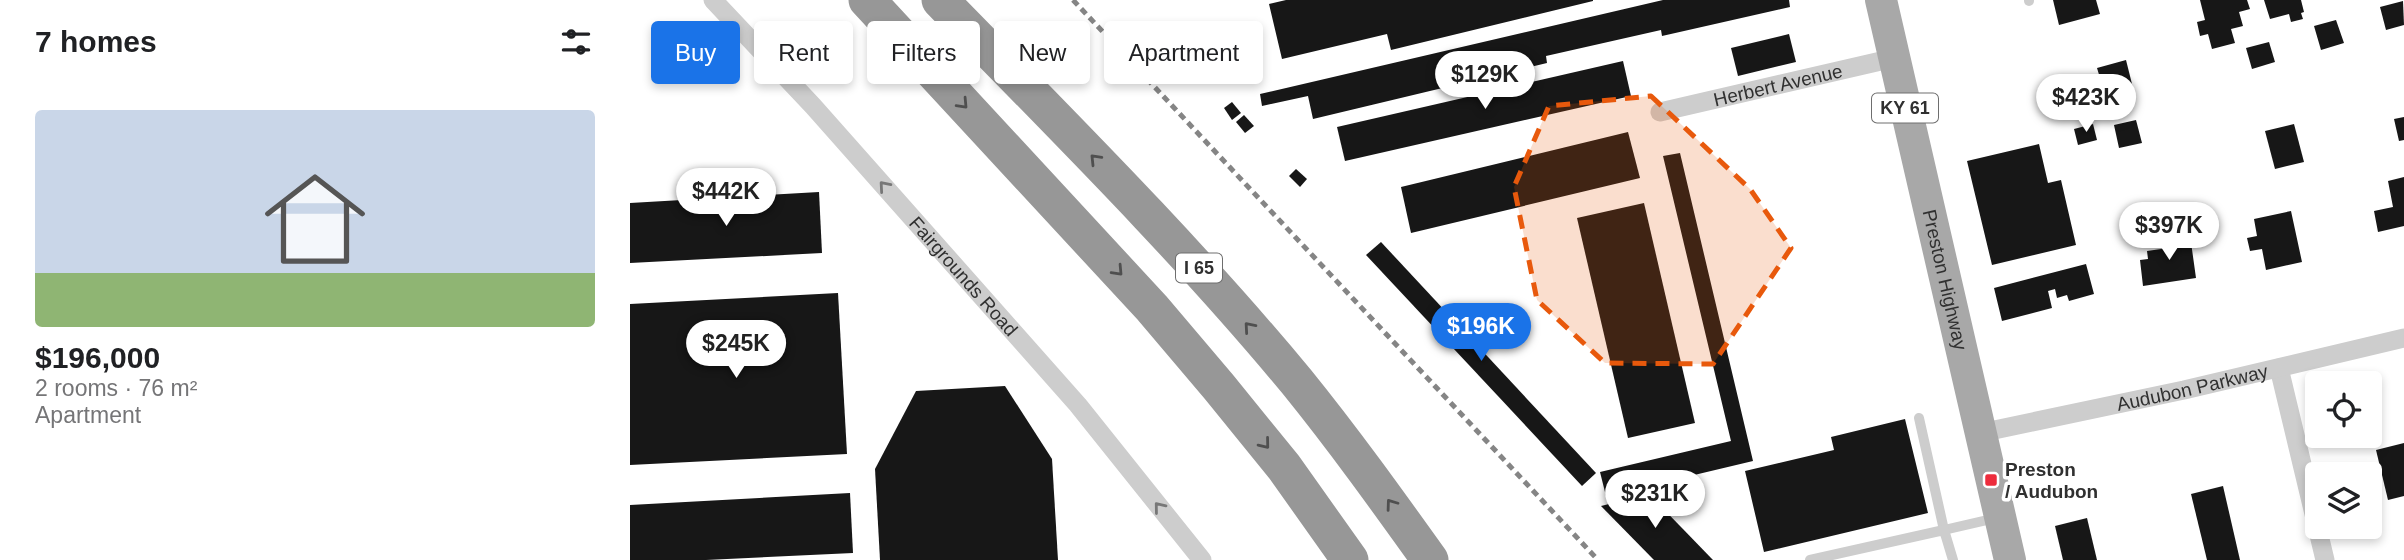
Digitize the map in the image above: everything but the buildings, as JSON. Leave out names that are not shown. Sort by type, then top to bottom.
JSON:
[{"type":"highway","points":[[867,0],[1152,308],[1284,467],[1350,560]]},
{"type":"highway","name":"I 65","points":[[940,0],[1196,265],[1332,425],[1430,560]]},
{"type":"main road","name":"Preston Highway","points":[[1881,0],[2010,560]]},
{"type":"street","name":"Fairgrounds Road","points":[[713,0],[813,106],[1078,405],[1202,560]]},
{"type":"street","name":"Herbert Avenue","points":[[1660,112],[1894,58]]},
{"type":"street","name":"Audubon Parkway","points":[[1980,433],[2404,338]]},
{"type":"street","points":[[2279,368],[2325,560]]},
{"type":"lane","points":[[1919,418],[1944,530],[1954,560]]},
{"type":"lane","points":[[1810,560],[2000,517]]},
{"type":"highlighted area","points":[[1651,96],[1750,189],[1791,248],[1713,364],[1605,363],[1537,300],[1514,187],[1549,106]]},
{"type":"railway","points":[[1073,0],[1598,560]]},
{"type":"place","name":"Preston / Audubon","points":[[1991,480]]}]
